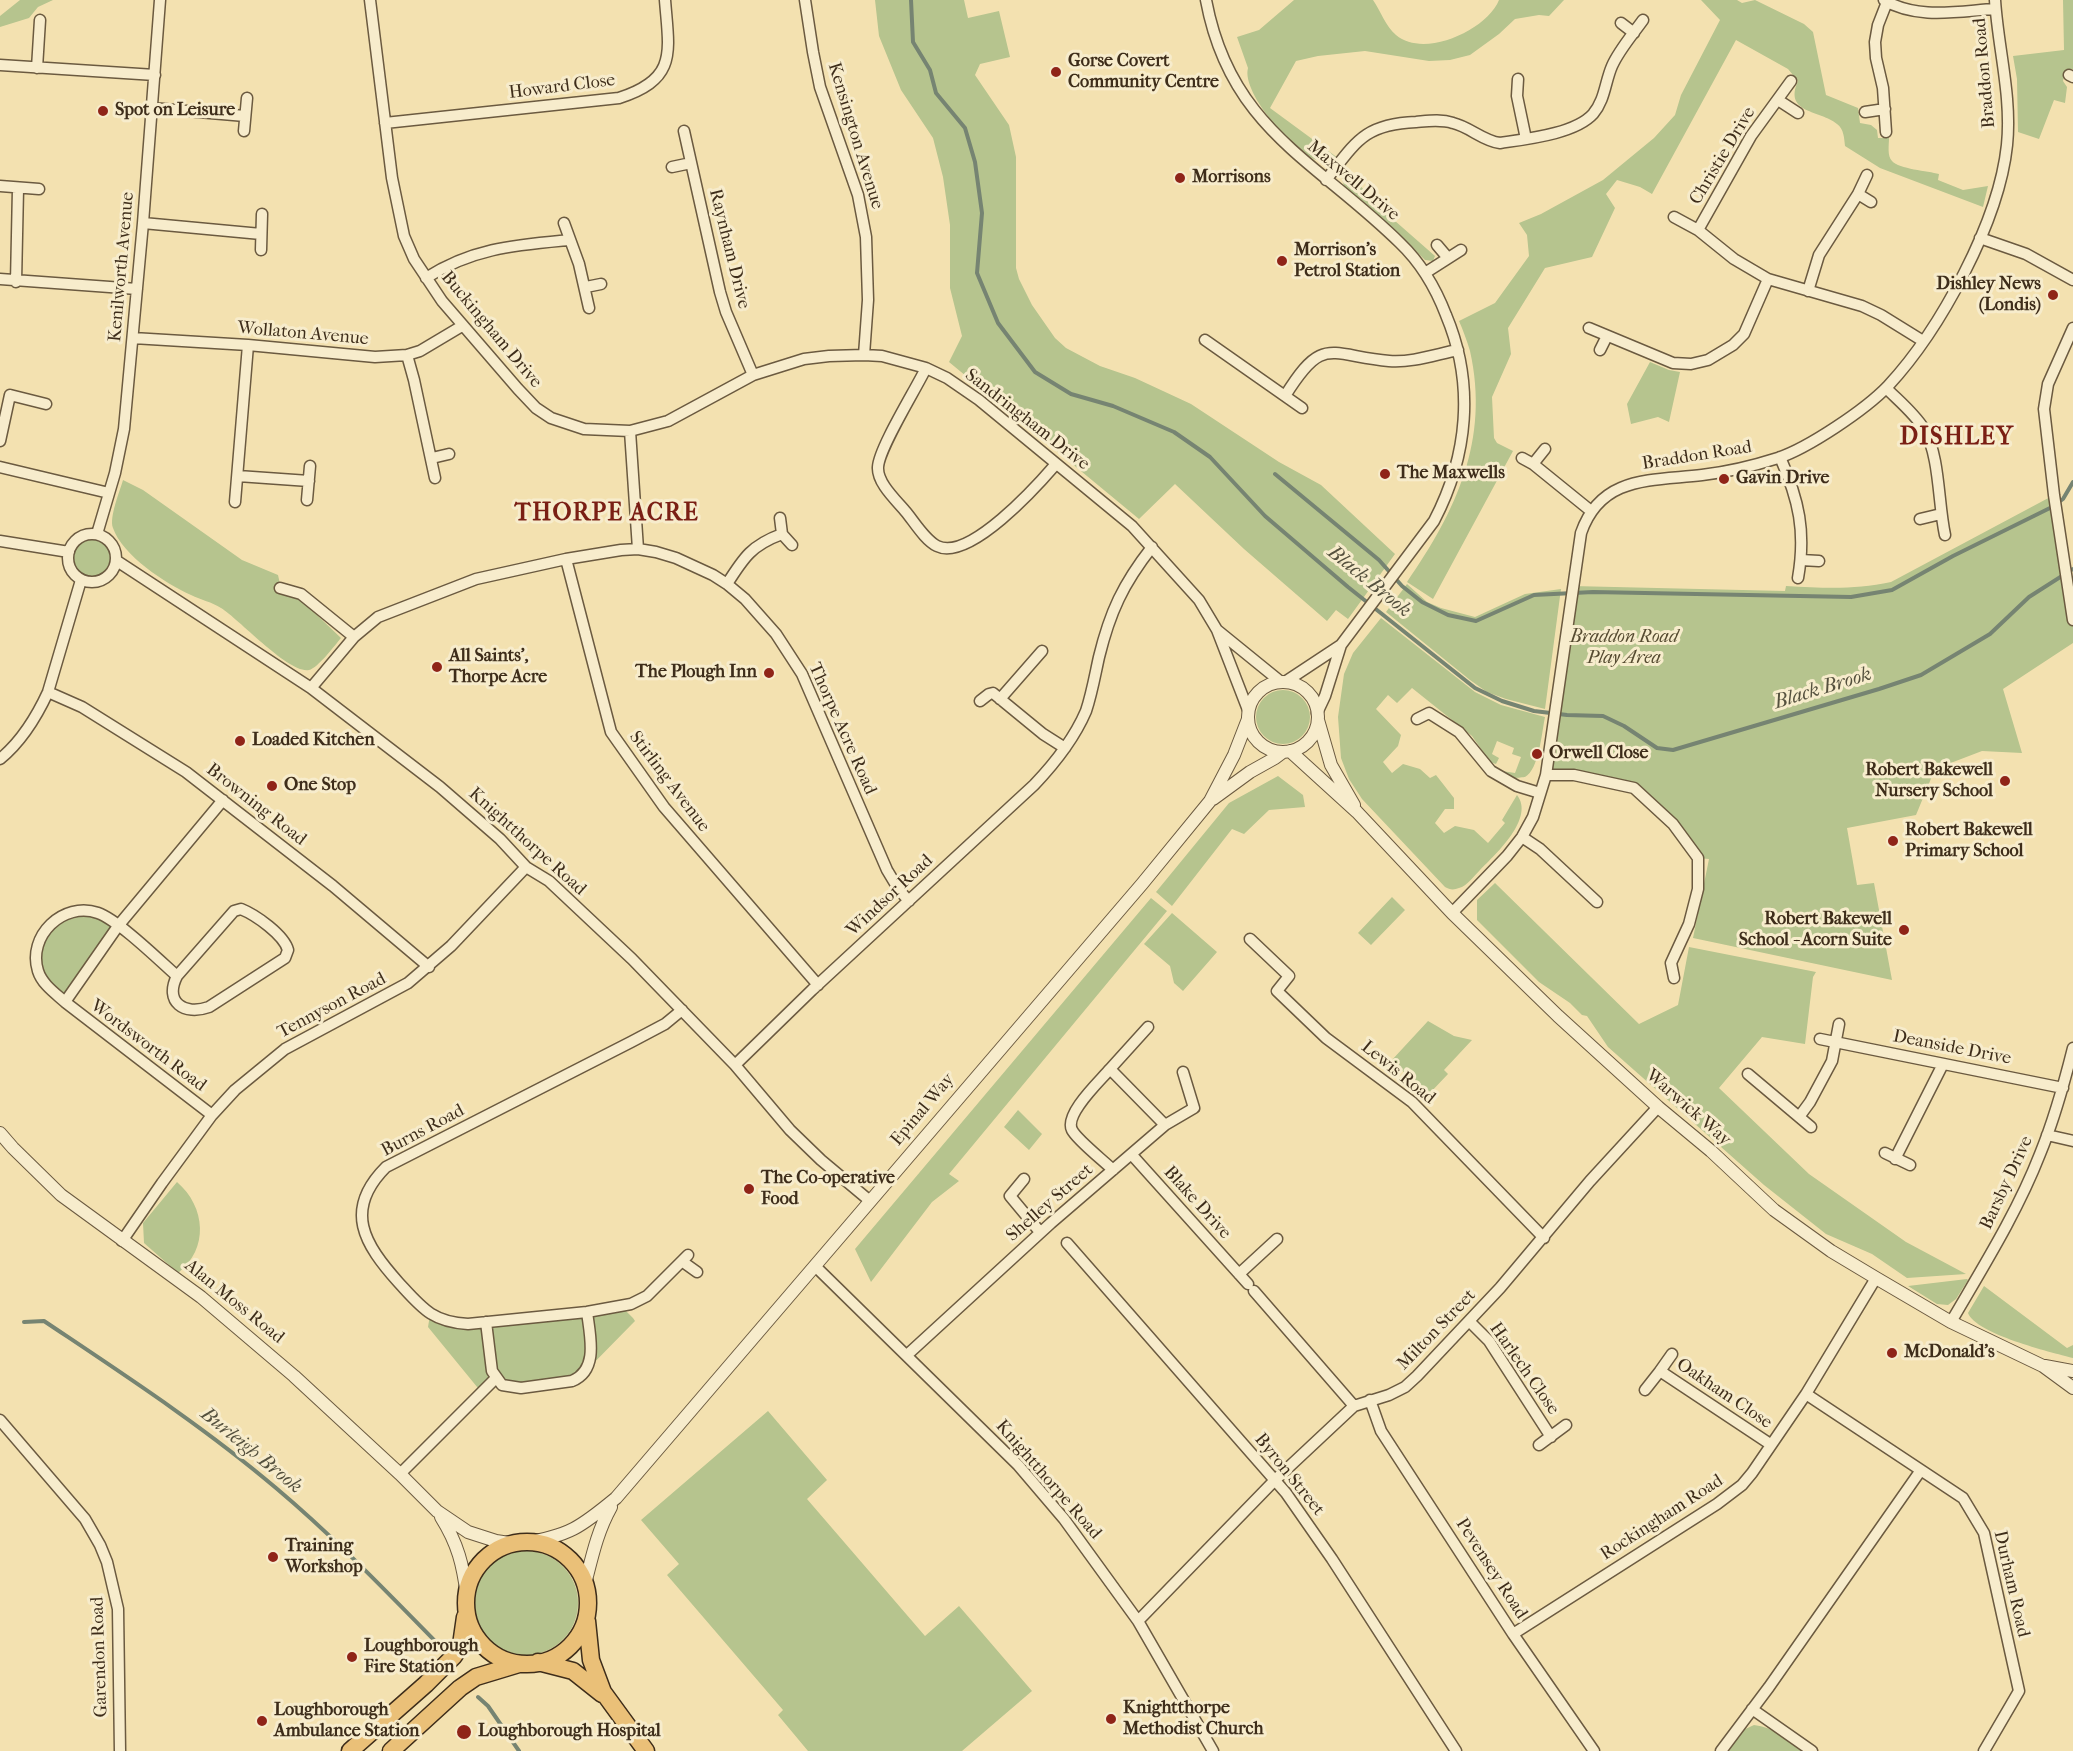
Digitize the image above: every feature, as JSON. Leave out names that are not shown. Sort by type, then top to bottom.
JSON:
[{"type":"main road","points":[[350,1751],[454,1656],[461,1645],[472,1577],[482,1562],[500,1549],[520,1544],[557,1550],[575,1565],[587,1592],[591,1660],[606,1697],[645,1751]]},
{"type":"main road","points":[[467,1600],[468,1616],[474,1634],[485,1648],[501,1658],[573,1671],[606,1697]]},
{"type":"main road","points":[[392,1751],[460,1688],[476,1677],[489,1671],[553,1657],[567,1648],[580,1636],[587,1617]]},
{"type":"street","name":"Kenilworth Avenue","points":[[97,534],[121,452],[143,223],[160,0]]},
{"type":"street","name":"Buckingham Drive","points":[[370,0],[399,217],[414,259],[462,326],[536,408],[551,418],[584,429],[601,432],[630,431]]},
{"type":"street","name":"Howard Close","points":[[385,123],[619,98],[635,93],[654,80],[667,63],[669,44],[665,0]]},
{"type":"street","name":"Kensington Avenue","points":[[805,0],[820,87],[858,195],[866,237],[868,300],[864,355]]},
{"type":"street","name":"Maxwell Drive","points":[[1206,0],[1210,23],[1221,56],[1242,94],[1260,118],[1277,137],[1401,243],[1425,273],[1440,301],[1458,350],[1464,383],[1465,411],[1460,452],[1454,476],[1434,521],[1341,645],[1283,682]]},
{"type":"street","points":[[1886,132],[1883,88],[1875,42],[1886,1],[1899,8],[1921,12],[1995,4]]},
{"type":"street","name":"Braddon Road","points":[[1452,913],[1507,856],[1522,837],[1533,817],[1546,775],[1581,533],[1591,511],[1610,493],[1631,483],[1722,472],[1780,457],[1822,436],[1886,388],[1923,341],[1946,305],[1980,238],[1998,192],[2004,167],[2008,99],[1995,4]]},
{"type":"street","points":[[37,68],[40,20]]},
{"type":"street","points":[[1326,180],[1365,134],[1395,123],[1438,121],[1453,123],[1491,142],[1500,143],[1526,139],[1573,126],[1591,115],[1603,96],[1613,64],[1643,20]]},
{"type":"street","points":[[1621,23],[1634,33]]},
{"type":"street","points":[[0,65],[155,75]]},
{"type":"street","points":[[1518,79],[1517,96],[1526,139]]},
{"type":"street","name":"Christie Drive","points":[[1698,230],[1751,136],[1791,81]]},
{"type":"street","points":[[244,131],[247,98]]},
{"type":"street","name":"Christie Drive","points":[[1778,100],[1798,113]]},
{"type":"street","points":[[152,108],[245,116]]},
{"type":"street","points":[[1865,112],[1885,109]]},
{"type":"street","name":"Raynham Drive","points":[[684,131],[720,291],[726,312],[753,375]]},
{"type":"street","points":[[672,166],[691,163]]},
{"type":"street","points":[[1808,291],[1818,255],[1858,194],[1867,175]]},
{"type":"street","points":[[0,186],[39,189]]},
{"type":"street","points":[[16,282],[18,189]]},
{"type":"street","points":[[1858,194],[1871,202]]},
{"type":"street","points":[[261,250],[262,214]]},
{"type":"street","points":[[1674,217],[1698,230],[1734,259],[1768,279],[1862,306],[1923,341]]},
{"type":"street","points":[[143,223],[261,234]]},
{"type":"street","points":[[564,223],[586,287],[589,308]]},
{"type":"street","points":[[1980,238],[2026,254],[2073,280]]},
{"type":"street","points":[[426,278],[458,260],[495,248],[569,240]]},
{"type":"street","points":[[1437,245],[1448,258]]},
{"type":"street","points":[[1425,273],[1461,250]]},
{"type":"street","points":[[0,279],[16,282],[137,289]]},
{"type":"street","points":[[1589,328],[1673,363],[1691,364],[1708,360],[1733,345],[1744,334],[1768,279]]},
{"type":"street","points":[[586,287],[602,284]]},
{"type":"street","name":"Wollaton Avenue","points":[[133,338],[248,345],[375,357],[407,355],[431,346],[462,326]]},
{"type":"street","points":[[2073,328],[2054,368],[2045,395],[2045,427],[2073,620]]},
{"type":"street","points":[[1600,350],[1607,336]]},
{"type":"street","points":[[1205,340],[1302,408]]},
{"type":"street","points":[[235,502],[248,345]]},
{"type":"street","points":[[1285,396],[1299,373],[1310,361],[1320,355],[1344,353],[1391,361],[1458,350]]},
{"type":"street","points":[[407,355],[435,478]]},
{"type":"street","name":"Sandringham Drive","points":[[630,431],[668,421],[753,375],[804,359],[830,356],[882,356],[926,368],[947,378],[979,400],[1124,518],[1152,547],[1199,600],[1217,630],[1248,714]]},
{"type":"street","points":[[926,368],[885,447],[878,467],[879,476],[886,488],[936,545],[944,548],[961,545],[981,534],[1009,514],[1056,464]]},
{"type":"street","points":[[1886,388],[1924,429],[1933,449],[1945,535]]},
{"type":"street","points":[[0,441],[5,394],[46,404]]},
{"type":"street","points":[[630,431],[638,549]]},
{"type":"street","points":[[1533,464],[1545,449]]},
{"type":"street","points":[[432,458],[449,454]]},
{"type":"street","points":[[1780,457],[1791,483],[1800,515],[1801,560],[1798,578]]},
{"type":"street","points":[[1522,458],[1533,464],[1591,511]]},
{"type":"street","points":[[308,500],[310,466]]},
{"type":"street","points":[[0,467],[109,493]]},
{"type":"street","points":[[238,476],[309,481]]},
{"type":"street","points":[[1920,519],[1941,514]]},
{"type":"street","points":[[780,518],[782,534],[792,544]]},
{"type":"street","points":[[97,534],[109,540],[113,545],[117,561],[114,570],[104,580],[91,583],[81,580],[70,569],[69,552],[78,538],[97,534]]},
{"type":"street","points":[[727,584],[748,554],[762,541],[782,534]]},
{"type":"street","points":[[0,541],[69,552]]},
{"type":"street","name":"Windsor Road","points":[[735,1065],[1034,785],[1065,748],[1077,729],[1090,699],[1104,640],[1119,597],[1131,574],[1152,547]]},
{"type":"street","name":"Thorpe Acre Road","points":[[310,688],[354,637],[378,617],[476,579],[602,552],[638,549],[676,558],[713,575],[745,598],[766,621],[802,674],[887,870],[909,902]]},
{"type":"street","name":"Stirling Avenue","points":[[566,559],[611,732],[664,807],[818,985]]},
{"type":"street","points":[[1801,560],[1819,561]]},
{"type":"street","name":"Knightthorpe Road","points":[[117,561],[310,688],[440,787],[500,838],[526,867],[549,881],[682,1010],[820,1160],[870,1201]]},
{"type":"street","points":[[0,759],[23,736],[40,710],[48,692],[81,580]]},
{"type":"street","points":[[280,588],[301,594],[354,637]]},
{"type":"street","name":"Sandringham Drive","points":[[1217,630],[1283,682]]},
{"type":"street","name":"Maxwell Drive","points":[[1317,715],[1341,645]]},
{"type":"street","points":[[980,701],[993,693],[1042,651]]},
{"type":"street","points":[[1283,682],[1300,687],[1312,698],[1317,715],[1316,728],[1303,745],[1286,751],[1272,750],[1263,746],[1250,729],[1248,714],[1257,693],[1264,687],[1283,682]]},
{"type":"street","name":"Browning Road","points":[[48,692],[81,707],[186,772],[333,886],[429,967]]},
{"type":"street","points":[[993,693],[1043,734],[1065,748]]},
{"type":"street","points":[[1417,719],[1430,713],[1459,732],[1491,771],[1517,786],[1540,793]]},
{"type":"street","name":"Epinal Way","points":[[520,1544],[566,1534],[597,1515],[616,1498],[1142,884],[1210,801],[1234,755],[1248,714]]},
{"type":"street","name":"Warwick Way","points":[[1317,715],[1331,765],[1357,812]]},
{"type":"street","name":"Epinal Way","points":[[1210,801],[1250,772],[1286,751]]},
{"type":"street","name":"Warwick Way","points":[[1286,751],[1357,812],[1452,913],[1558,1016],[1774,1210],[1831,1251],[1876,1278],[1951,1322],[2043,1366],[2073,1388]]},
{"type":"street","points":[[1546,775],[1575,776],[1634,788],[1673,824],[1698,858],[1698,890],[1671,963],[1674,978]]},
{"type":"street","name":"Wordsworth Road","points":[[65,1002],[118,926],[223,800]]},
{"type":"street","points":[[1522,837],[1540,849],[1597,902]]},
{"type":"street","name":"Tennyson Road","points":[[122,1241],[212,1115],[249,1077],[285,1049],[386,996],[429,967],[526,867]]},
{"type":"street","points":[[241,909],[251,913],[286,942],[288,950],[285,958],[209,1007],[199,1011],[189,1011],[180,1006],[172,997],[172,986],[177,976],[234,911],[241,909]]},
{"type":"street","name":"Wordsworth Road","points":[[118,926],[99,913],[84,910],[69,913],[54,920],[43,933],[38,944],[36,958],[38,971],[45,983],[65,1002],[212,1115]]},
{"type":"street","points":[[118,926],[177,976]]},
{"type":"street","name":"Lewis Road","points":[[1250,939],[1289,976],[1277,991],[1326,1038],[1412,1102],[1544,1238]]},
{"type":"street","name":"Burns Road","points":[[682,1010],[665,1024],[640,1038],[386,1167],[368,1188],[363,1200],[362,1224],[371,1248],[385,1267],[430,1315],[450,1323],[486,1322],[622,1307],[641,1300],[685,1258],[697,1272]]},
{"type":"street","points":[[1799,1117],[1810,1102],[1832,1061],[1839,1024]]},
{"type":"street","points":[[1113,1170],[1072,1131],[1070,1122],[1074,1111],[1148,1027]]},
{"type":"street","name":"Deanside Drive","points":[[1820,1039],[2062,1088]]},
{"type":"street","name":"Barsby Drive","points":[[1951,1322],[2009,1222],[2032,1172],[2047,1135],[2073,1048]]},
{"type":"street","points":[[1895,1159],[1943,1064]]},
{"type":"street","points":[[1110,1069],[1165,1125]]},
{"type":"street","name":"Shelley Street","points":[[907,1355],[1040,1232],[1165,1125],[1194,1107],[1183,1072]]},
{"type":"street","points":[[1748,1074],[1811,1127]]},
{"type":"street","name":"Milton Street","points":[[1138,1621],[1275,1480],[1354,1406],[1389,1395],[1405,1387],[1544,1238],[1590,1181],[1658,1107]]},
{"type":"street","name":"Alan Moss Road","points":[[0,1133],[13,1149],[61,1195],[201,1297],[294,1376],[437,1511],[468,1532],[496,1541],[520,1544]]},
{"type":"street","points":[[2047,1135],[2073,1141]]},
{"type":"street","points":[[1885,1154],[1910,1165]]},
{"type":"street","name":"Blake Drive","points":[[1131,1155],[1354,1406]]},
{"type":"street","points":[[1024,1179],[1010,1196],[1040,1232]]},
{"type":"street","points":[[1239,1274],[1277,1239]]},
{"type":"street","name":"Byron Street","points":[[1067,1243],[1286,1493],[1456,1751]]},
{"type":"street","name":"Knightthorpe Road","points":[[815,1266],[1026,1474],[1064,1519],[1138,1621],[1213,1751]]},
{"type":"street","name":"Rockingham Road","points":[[1513,1634],[1729,1496],[1752,1473],[1806,1394],[1876,1278]]},
{"type":"street","points":[[486,1322],[490,1361],[496,1378],[502,1385],[521,1388],[572,1382],[579,1378],[585,1371],[592,1352],[587,1312]]},
{"type":"street","name":"Harlech Close","points":[[1469,1321],[1489,1341],[1551,1437]]},
{"type":"street","name":"Oakham Close","points":[[1645,1390],[1672,1354]]},
{"type":"street","name":"Warwick Way","points":[[2043,1366],[2073,1371]]},
{"type":"street","name":"Oakham Close","points":[[1660,1371],[1770,1444]]},
{"type":"street","points":[[400,1474],[496,1378]]},
{"type":"street","name":"Durham Road","points":[[1806,1394],[1963,1498],[1984,1533],[2019,1691],[1984,1751]]},
{"type":"street","name":"Pevensey Road","points":[[1370,1400],[1381,1431],[1513,1634],[1594,1751]]},
{"type":"street","name":"Garendon Road","points":[[0,1420],[85,1519],[100,1545],[118,1609],[120,1751]]},
{"type":"street","points":[[1539,1444],[1566,1425]]},
{"type":"street","points":[[1721,1751],[1921,1470]]},
{"type":"street","name":"Epinal Way","points":[[585,1584],[595,1543],[603,1521],[616,1498]]},
{"type":"street","name":"Alan Moss Road","points":[[437,1511],[450,1531],[460,1554],[467,1600]]},
{"type":"street","points":[[1752,1709],[1812,1751]]},
{"type":"street","points":[[400,1751],[413,1730]]},
{"type":"green space","points":[[20,0],[53,0],[38,7],[29,18],[0,27],[0,16]]},
{"type":"green space","points":[[875,0],[964,0],[968,18],[999,11],[1010,57],[980,64],[975,75],[1009,125],[1016,157],[1016,268],[1032,305],[1055,338],[1066,348],[1100,366],[1135,378],[1191,404],[1279,462],[1321,485],[1395,554],[1348,619],[1336,610],[1327,621],[1244,549],[1175,484],[1139,519],[949,362],[962,336],[950,288],[950,225],[943,177],[933,138],[901,90],[879,36]]},
{"type":"green space","points":[[1294,0],[1373,0],[1392,32],[1408,42],[1422,44],[1453,38],[1469,31],[1482,22],[1499,0],[1564,0],[1549,16],[1539,15],[1515,19],[1470,55],[1450,60],[1429,61],[1365,51],[1296,61],[1270,108],[1338,158],[1325,162],[1310,157],[1298,148],[1272,122],[1261,107],[1248,79],[1248,68],[1237,37],[1259,30]]},
{"type":"green space","points":[[1701,0],[1737,0],[1742,3],[1755,0],[1804,24],[1813,32],[1826,95],[1858,108],[1860,123],[1871,125],[1877,130],[1878,138],[1889,138],[1889,156],[1896,164],[1939,174],[1938,180],[1963,190],[1988,186],[1983,207],[1880,168],[1845,146],[1839,126],[1830,119],[1806,110],[1796,100],[1795,92],[1798,81],[1788,69],[1736,40],[1652,194],[1640,187],[1617,180],[1606,194],[1615,208],[1592,257],[1545,268],[1508,328],[1511,354],[1492,397],[1494,438],[1497,443],[1513,451],[1433,599],[1407,582],[1425,555],[1454,501],[1472,444],[1475,384],[1470,351],[1459,321],[1495,303],[1529,256],[1527,235],[1519,223],[1541,214],[1603,180],[1654,138],[1675,115],[1681,95],[1720,20]]},
{"type":"green space","points":[[2063,0],[2073,0],[2073,69],[2066,69],[2063,81],[2067,87],[2065,103],[2054,100],[2039,139],[2018,132],[2017,79],[2013,56],[2064,50]]},
{"type":"green space","points":[[1344,167],[1378,206],[1435,256],[1433,261],[1425,260],[1383,219],[1344,186],[1342,179]]},
{"type":"green space","points":[[1650,362],[1680,372],[1669,422],[1658,417],[1631,424],[1627,404]]},
{"type":"green space","points":[[123,480],[143,490],[242,560],[278,575],[282,593],[296,595],[341,638],[317,665],[309,670],[300,669],[277,655],[221,608],[181,590],[146,568],[125,548],[113,528],[114,511]]},
{"type":"green space","name":"Braddon Road Play Area","points":[[2054,495],[2073,620],[2073,643],[2003,689],[2022,753],[1982,751],[1935,769],[1916,815],[1847,828],[1857,885],[1874,883],[1892,980],[1693,938],[1709,859],[1698,858],[1634,788],[1546,775],[1572,586],[1785,591],[1786,586],[1826,588],[1877,585],[1891,582]]},
{"type":"green space","points":[[87,534],[97,534],[112,544],[116,558],[112,572],[106,578],[97,582],[87,582],[72,572],[68,563],[68,553],[78,538]]},
{"type":"green space","points":[[1407,584],[1427,602],[1475,617],[1525,594],[1561,589],[1545,709],[1487,692],[1386,612]]},
{"type":"green space","points":[[1381,618],[1475,692],[1501,705],[1545,717],[1534,767],[1525,777],[1513,780],[1502,771],[1515,773],[1521,757],[1512,754],[1514,748],[1497,741],[1492,754],[1499,758],[1496,764],[1490,762],[1472,736],[1412,688],[1397,703],[1388,695],[1376,709],[1401,735],[1398,746],[1383,762],[1392,773],[1403,764],[1420,769],[1430,778],[1436,775],[1454,798],[1454,809],[1445,809],[1435,823],[1444,833],[1455,826],[1474,830],[1488,843],[1505,823],[1502,820],[1517,795],[1521,804],[1521,814],[1511,835],[1465,885],[1457,889],[1445,887],[1362,799],[1349,779],[1341,758],[1338,717],[1344,674],[1353,653]]},
{"type":"green space","points":[[1283,690],[1293,692],[1302,698],[1308,707],[1310,717],[1308,727],[1302,736],[1293,742],[1283,744],[1273,742],[1264,736],[1258,727],[1256,717],[1258,707],[1264,698],[1273,692]]},
{"type":"green space","points":[[1278,776],[1303,795],[1305,807],[1269,810],[1244,834],[1232,829],[1172,906],[1156,892],[1229,803]]},
{"type":"green space","points":[[1495,883],[1639,1024],[1678,1005],[1689,947],[1816,972],[1813,977],[1805,1044],[1762,1037],[1719,1088],[1809,1174],[1906,1242],[1966,1274],[1907,1278],[1872,1254],[1826,1234],[1764,1185],[1608,1047],[1587,1016],[1582,1015],[1570,1003],[1539,982],[1477,920],[1477,900]]},
{"type":"green space","points":[[1392,897],[1405,910],[1371,945],[1358,933]]},
{"type":"green space","points":[[1151,898],[1167,911],[949,1174],[959,1181],[932,1202],[871,1282],[855,1249]]},
{"type":"green space","points":[[84,910],[118,926],[65,1002],[38,971],[41,945],[46,929],[51,924]]},
{"type":"green space","points":[[1172,913],[1217,952],[1183,991],[1174,983],[1170,966],[1144,944]]},
{"type":"green space","points":[[1428,1021],[1454,1036],[1472,1040],[1444,1070],[1448,1074],[1429,1094],[1391,1061]]},
{"type":"green space","points":[[1018,1110],[1042,1134],[1029,1150],[1004,1127]]},
{"type":"green space","points":[[177,1182],[194,1203],[200,1228],[195,1252],[178,1273],[144,1243],[143,1223]]},
{"type":"green space","points":[[1967,1279],[1956,1299],[1948,1305],[1937,1304],[1908,1286]]},
{"type":"green space","points":[[1984,1286],[2067,1348],[2073,1345],[2073,1358],[2015,1341],[1974,1321],[1968,1313]]},
{"type":"green space","points":[[622,1307],[635,1321],[579,1378],[521,1388],[496,1379],[482,1393],[428,1327],[430,1315],[450,1323]]},
{"type":"green space","points":[[768,1411],[827,1480],[807,1499],[925,1636],[959,1606],[1032,1691],[962,1751],[808,1751],[778,1715],[783,1710],[667,1575],[679,1564],[641,1520]]},
{"type":"green space","points":[[526,1551],[546,1555],[563,1566],[574,1583],[578,1603],[574,1623],[563,1640],[546,1651],[526,1655],[506,1651],[489,1640],[478,1623],[474,1603],[478,1583],[489,1566],[506,1555]]},
{"type":"green space","points":[[1754,1725],[1774,1731],[1804,1751],[1729,1751],[1741,1731]]},
{"type":"waterway","name":"Black Brook","points":[[911,0],[913,42],[930,70],[936,93],[965,128],[975,162],[982,213],[977,273],[998,323],[1035,372],[1071,394],[1113,406],[1174,432],[1210,457],[1265,516],[1348,587],[1475,688],[1502,701],[1534,711],[1603,716],[1624,726],[1657,748],[1673,750],[1921,675],[1990,634],[2029,597],[2073,569]]},
{"type":"waterway","name":"Black Brook","points":[[1275,474],[1379,560],[1402,586],[1422,602],[1448,615],[1476,621],[1534,595],[1593,592],[1851,597],[1892,590],[1953,556],[2052,507],[2063,499],[2073,482]]},
{"type":"waterway","name":"Burleigh Brook","points":[[24,1322],[44,1321],[220,1443],[318,1525],[436,1642]]},
{"type":"waterway","name":"Burleigh Brook","points":[[478,1697],[488,1706],[519,1751]]},
{"type":"place","name":"Gorse Covert Community Centre","points":[[1056,72]]},
{"type":"place","name":"Spot on Leisure","points":[[103,111]]},
{"type":"place","name":"Morrisons","points":[[1180,178]]},
{"type":"place","name":"Morrison's Petrol Station","points":[[1282,261]]},
{"type":"place","name":"Dishley News (Londis)","points":[[2053,295]]},
{"type":"place","name":"The Maxwells","points":[[1385,474]]},
{"type":"place","name":"Gavin Drive","points":[[1724,479]]},
{"type":"place","name":"All Saints', Thorpe Acre","points":[[437,667]]},
{"type":"place","name":"The Plough Inn","points":[[769,673]]},
{"type":"place","name":"Loaded Kitchen","points":[[240,741]]},
{"type":"place","name":"Orwell Close","points":[[1537,754]]},
{"type":"place","name":"Robert Bakewell Nursery School","points":[[2005,781]]},
{"type":"place","name":"One Stop","points":[[272,786]]},
{"type":"place","name":"Robert Bakewell Primary School","points":[[1893,841]]},
{"type":"place","name":"Robert Bakewell School - Acorn Suite","points":[[1904,930]]},
{"type":"place","name":"The Co-operative Food","points":[[749,1189]]},
{"type":"place","name":"McDonald's","points":[[1892,1353]]},
{"type":"place","name":"Training Workshop","points":[[273,1557]]},
{"type":"place","name":"Loughborough Fire Station","points":[[352,1657]]},
{"type":"place","name":"Knightthorpe Methodist Church","points":[[1111,1719]]},
{"type":"place","name":"Loughborough Ambulance Station","points":[[262,1721]]},
{"type":"place","name":"Loughborough Hospital","points":[[464,1732]]},
{"type":"district","name":"DISHLEY","points":[[1957,438]]},
{"type":"district","name":"THORPE ACRE","points":[[607,514]]}]
